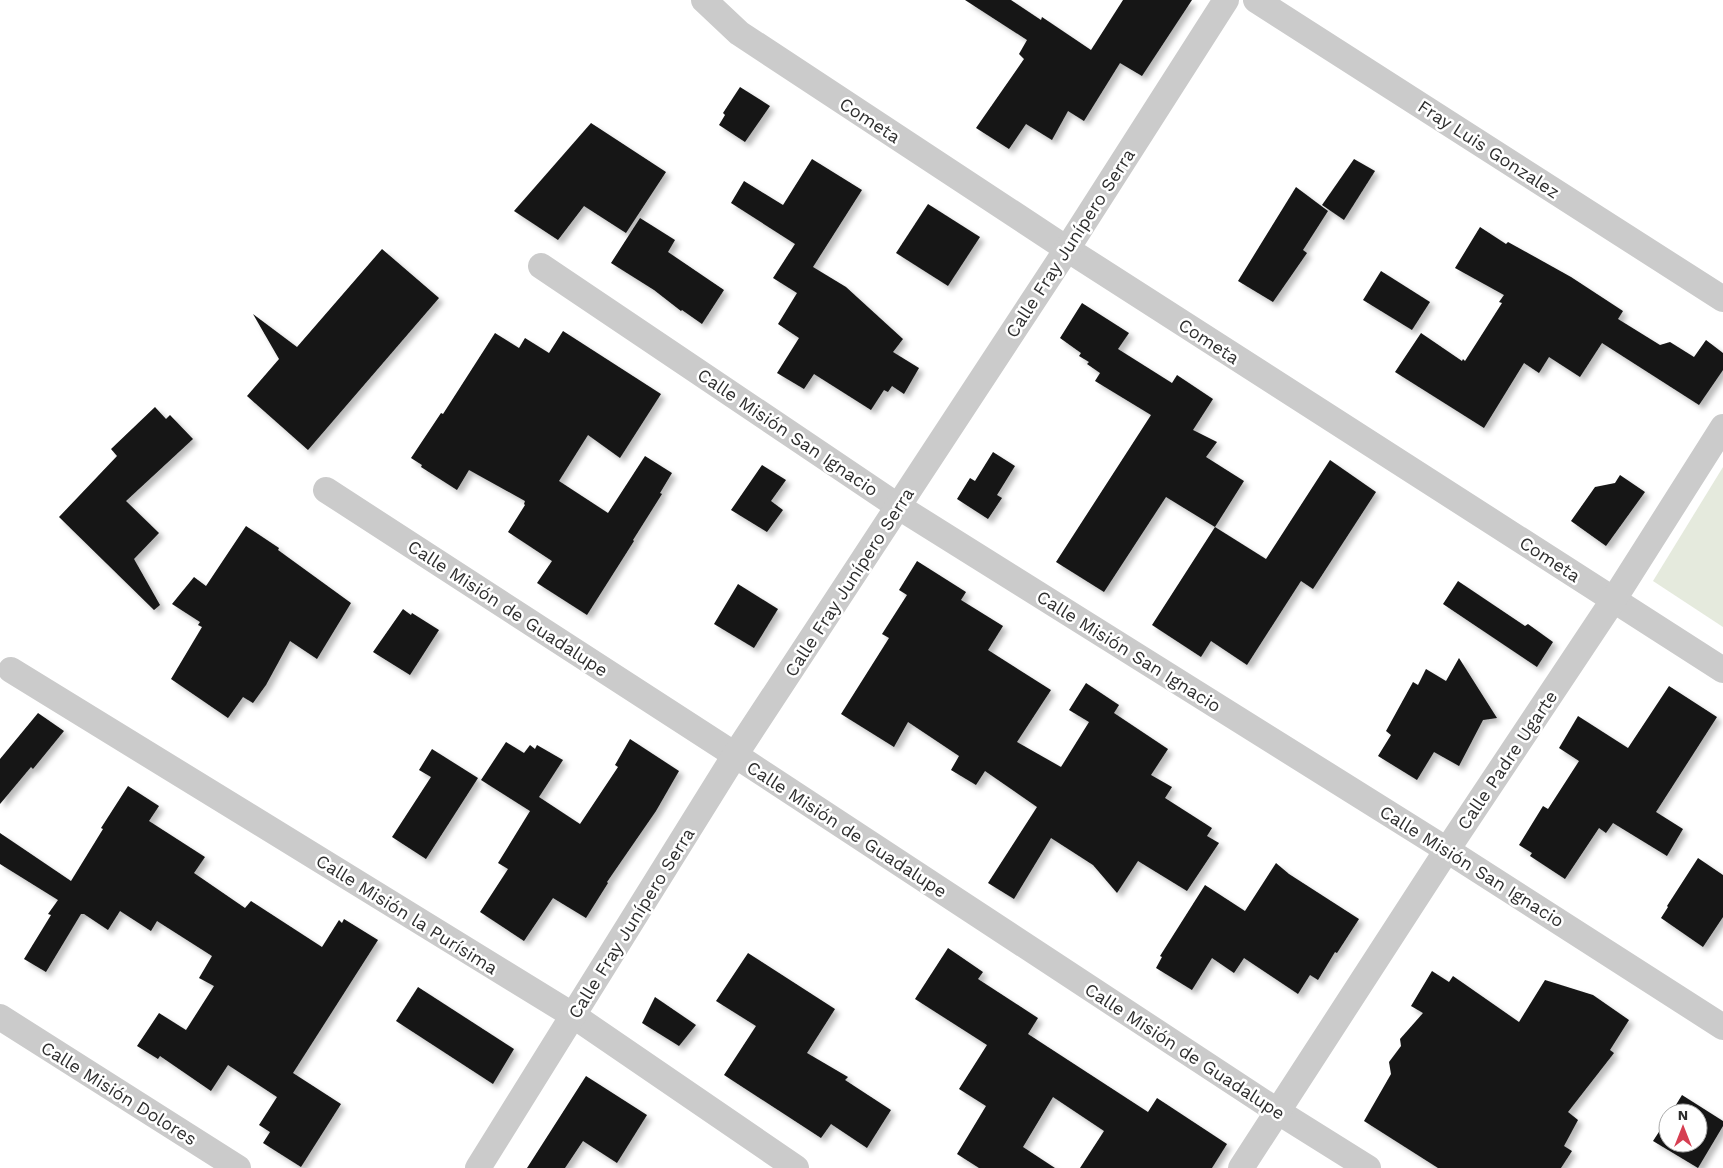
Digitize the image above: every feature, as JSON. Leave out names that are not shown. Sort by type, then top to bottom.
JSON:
[{"type":"street","name":"Cometa","points":[[704,0],[738,33],[1067,249],[1723,670]]},
{"type":"street","name":"Calle Fray Junípero Serra","points":[[478,1168],[735,755],[1067,249],[1226,0]]},
{"type":"street","name":"Fray Luis Gonzalez","points":[[1256,0],[1723,299]]},
{"type":"street","name":"Calle Misión San Ignacio","points":[[541,266],[899,507],[1447,850],[1723,1027]]},
{"type":"street","name":"Calle Padre Ugarte","points":[[1240,1168],[1447,850],[1614,600],[1723,427]]},
{"type":"street","name":"Calle Misión de Guadalupe","points":[[326,490],[735,755],[1277,1111],[1368,1168]]},
{"type":"street","name":"Calle Misión la Purísima","points":[[11,670],[574,1016],[796,1168]]},
{"type":"street","name":"Calle Misión Dolores","points":[[0,1017],[238,1168]]},
{"type":"shaded area","points":[[1723,467],[1723,627],[1653,581]]},
{"type":"building","points":[[965,0],[1011,0],[1041,20],[1042,17],[1091,50],[1123,0],[1192,0],[1142,76],[1120,63],[1084,121],[1068,111],[1052,140],[1026,124],[1009,149],[976,128],[1024,59],[1019,54],[1027,40]]},
{"type":"building","points":[[740,87],[770,106],[745,142],[719,125],[725,115],[723,113]]},
{"type":"building","points":[[591,123],[666,172],[626,233],[584,206],[558,240],[514,211]]},
{"type":"building","points":[[812,159],[862,190],[813,267],[846,287],[903,339],[893,352],[919,368],[904,394],[892,386],[888,392],[884,390],[871,410],[814,374],[804,389],[777,373],[799,338],[778,324],[797,293],[773,278],[795,244],[731,203],[744,181],[783,205]]},
{"type":"building","points":[[1354,159],[1375,171],[1344,220],[1322,205]]},
{"type":"building","points":[[1296,187],[1328,211],[1303,250],[1307,253],[1273,302],[1238,281]]},
{"type":"building","points":[[928,204],[980,237],[948,286],[896,253]]},
{"type":"building","points":[[640,218],[675,240],[668,252],[724,290],[702,324],[681,311],[654,290],[611,263]]},
{"type":"building","points":[[1480,227],[1506,244],[1508,242],[1571,277],[1623,311],[1618,319],[1660,345],[1670,342],[1694,357],[1706,340],[1723,353],[1723,370],[1699,405],[1602,343],[1580,377],[1549,357],[1539,373],[1524,363],[1484,428],[1395,372],[1421,333],[1462,361],[1463,359],[1465,361],[1502,303],[1499,302],[1504,295],[1455,268]]},
{"type":"building","points":[[382,249],[439,298],[308,450],[247,396],[279,359],[253,314],[297,347]]},
{"type":"building","points":[[1381,271],[1430,302],[1412,330],[1363,300]]},
{"type":"building","points":[[1082,303],[1129,333],[1118,349],[1172,383],[1177,375],[1213,399],[1193,430],[1217,442],[1206,457],[1244,481],[1215,527],[1166,497],[1104,592],[1056,562],[1151,415],[1095,381],[1100,373],[1087,364],[1089,362],[1079,356],[1081,353],[1060,338]]},
{"type":"building","points":[[563,331],[661,394],[620,458],[588,435],[559,481],[608,513],[645,456],[672,473],[660,493],[662,494],[634,541],[587,615],[537,583],[552,561],[508,532],[525,505],[525,501],[469,470],[457,490],[421,467],[422,465],[411,458],[441,413],[443,414],[495,333],[519,348],[525,338],[549,353]]},
{"type":"building","points":[[155,407],[166,419],[170,415],[193,439],[126,501],[159,533],[134,559],[160,605],[154,610],[59,517],[117,456],[111,449]]},
{"type":"building","points":[[993,452],[1015,466],[997,495],[1002,498],[988,519],[957,499],[970,478],[975,481]]},
{"type":"building","points":[[1330,460],[1376,492],[1313,589],[1301,581],[1247,665],[1211,641],[1201,657],[1152,625],[1215,527],[1266,559]]},
{"type":"building","points":[[762,465],[786,480],[771,501],[783,510],[767,532],[731,510]]},
{"type":"building","points":[[1620,475],[1645,492],[1606,546],[1571,521],[1595,487],[1615,483]]},
{"type":"building","points":[[246,526],[279,548],[278,550],[351,603],[317,659],[290,641],[266,685],[253,703],[243,697],[228,718],[171,679],[202,627],[198,625],[200,622],[172,604],[194,577],[206,586]]},
{"type":"building","points":[[917,561],[966,592],[961,600],[1003,626],[988,650],[1051,690],[1017,742],[1061,767],[1089,722],[1069,710],[1086,683],[1119,705],[1114,713],[1168,749],[1151,775],[1172,787],[1165,798],[1212,828],[1207,836],[1219,843],[1187,891],[1138,861],[1117,893],[1093,865],[1051,838],[1014,899],[988,883],[1037,807],[985,771],[976,785],[951,770],[959,756],[908,722],[894,747],[841,714],[889,638],[882,634],[907,595],[899,590]]},
{"type":"building","points":[[1458,581],[1525,626],[1528,624],[1553,642],[1537,667],[1443,604]]},
{"type":"building","points":[[738,584],[778,609],[754,648],[714,624]]},
{"type":"building","points":[[403,609],[439,630],[410,675],[373,652]]},
{"type":"building","points":[[1459,658],[1497,718],[1483,720],[1459,766],[1434,752],[1417,780],[1378,756],[1391,735],[1386,731],[1413,682],[1418,685],[1426,669],[1446,681]]},
{"type":"building","points":[[1669,686],[1717,717],[1656,812],[1683,829],[1667,856],[1613,823],[1606,833],[1599,828],[1565,879],[1530,856],[1532,853],[1519,845],[1543,806],[1548,809],[1579,761],[1559,748],[1578,716],[1628,748]]},
{"type":"building","points":[[38,713],[64,731],[33,769],[31,767],[0,804],[0,759]]},
{"type":"building","points":[[630,739],[679,771],[656,811],[607,882],[586,918],[553,898],[524,941],[480,912],[508,869],[498,863],[530,811],[481,780],[506,742],[524,753],[530,745],[535,749],[537,745],[563,760],[539,797],[580,824],[618,767],[615,765]]},
{"type":"building","points":[[432,749],[478,778],[426,859],[392,837],[431,777],[419,770]]},
{"type":"building","points":[[128,786],[159,806],[149,821],[205,857],[194,873],[245,908],[251,901],[322,947],[339,920],[342,923],[344,919],[378,940],[293,1073],[341,1104],[301,1167],[263,1143],[270,1132],[259,1125],[277,1097],[228,1065],[211,1091],[160,1056],[158,1059],[137,1046],[159,1013],[186,1030],[214,986],[199,978],[212,956],[157,921],[151,931],[120,911],[108,930],[84,914],[81,914],[46,972],[24,959],[51,915],[48,914],[58,900],[0,864],[0,833],[71,881],[103,829],[101,828]]},
{"type":"building","points":[[1698,858],[1723,875],[1723,917],[1703,947],[1661,918]]},
{"type":"building","points":[[1276,863],[1289,874],[1359,919],[1337,953],[1335,952],[1318,980],[1310,975],[1298,994],[1244,958],[1234,973],[1212,958],[1192,990],[1156,968],[1162,957],[1160,956],[1205,885],[1245,911]]},
{"type":"building","points":[[948,948],[983,972],[978,979],[1038,1018],[1028,1034],[1148,1112],[1157,1098],[1227,1144],[1212,1168],[1080,1168],[1104,1131],[1053,1097],[1023,1147],[1055,1168],[979,1168],[957,1154],[986,1106],[959,1089],[987,1045],[915,999]]},
{"type":"building","points":[[748,953],[835,1009],[807,1053],[848,1077],[845,1080],[891,1110],[867,1148],[831,1124],[821,1138],[724,1075],[756,1026],[716,1001]]},
{"type":"building","points":[[1432,971],[1449,982],[1453,976],[1519,1022],[1545,980],[1593,995],[1629,1020],[1610,1050],[1614,1053],[1568,1112],[1578,1120],[1564,1146],[1572,1151],[1561,1168],[1438,1168],[1364,1121],[1391,1074],[1389,1062],[1401,1046],[1400,1039],[1423,1013],[1411,1006]]},
{"type":"building","points":[[418,987],[514,1049],[493,1084],[396,1021]]},
{"type":"building","points":[[655,997],[696,1025],[679,1046],[642,1023]]},
{"type":"building","points":[[586,1076],[647,1115],[617,1163],[583,1141],[565,1168],[527,1168]]},
{"type":"building","points":[[1682,1095],[1695,1103],[1677,1103]]},
{"type":"building","points":[[1708,1111],[1723,1121],[1723,1126],[1708,1151]]},
{"type":"building","points":[[1658,1133],[1658,1144],[1653,1141]]},
{"type":"building","points":[[1673,1153],[1707,1153],[1698,1168]]}]
